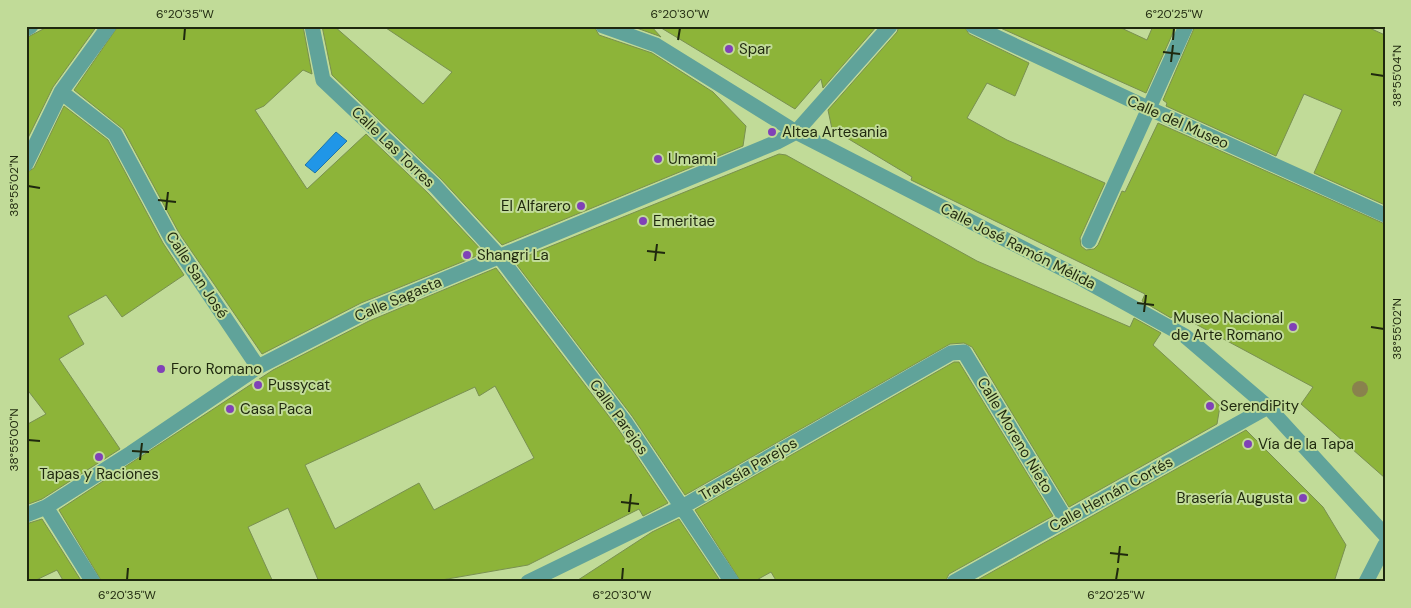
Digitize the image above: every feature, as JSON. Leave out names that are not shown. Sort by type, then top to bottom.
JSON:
[{"type":"street","points":[[26,29],[31,26]]},
{"type":"street","points":[[26,164],[61,92],[109,26]]},
{"type":"street","name":"Calle Las Torres","points":[[312,26],[323,80],[435,186],[499,256]]},
{"type":"street","name":"Calle José Ramón Mélida","points":[[603,26],[656,45],[796,132],[1073,274],[1185,336],[1268,408],[1385,535]]},
{"type":"street","points":[[796,132],[890,26]]},
{"type":"street","name":"Calle del Museo","points":[[973,26],[1150,109],[1385,215]]},
{"type":"street","points":[[1088,241],[1150,109],[1186,26]]},
{"type":"street","name":"Calle San José","points":[[61,92],[115,134],[172,238],[258,368]]},
{"type":"street","name":"Calle Sagasta","points":[[26,515],[46,507],[131,454],[258,368],[365,312],[776,142],[796,132]]},
{"type":"street","name":"Calle Parejos","points":[[499,256],[625,422],[732,582]]},
{"type":"street","name":"Travesía Parejos","points":[[528,582],[682,507],[951,353],[964,352]]},
{"type":"street","name":"Calle Moreno Nieto","points":[[964,352],[1065,518]]},
{"type":"street","name":"Calle Hernán Cortés","points":[[954,582],[1065,518],[1268,408]]},
{"type":"street","points":[[46,507],[93,582]]},
{"type":"street","points":[[1366,582],[1385,545]]},
{"type":"water","points":[[336,132],[347,141],[315,173],[305,165]]},
{"type":"building","points":[[49,26],[97,26],[53,87],[26,142],[26,38]]},
{"type":"building","points":[[118,26],[303,26],[312,74],[303,70],[264,106],[255,110],[307,189],[366,134],[428,193],[484,253],[361,303],[262,354],[179,233],[123,129],[74,90]]},
{"type":"building","points":[[322,26],[334,26],[423,104],[452,72],[383,26],[594,26],[599,35],[652,53],[713,92],[746,126],[743,146],[502,245],[441,179],[332,75]]},
{"type":"building","points":[[631,26],[651,26],[661,37],[659,36]]},
{"type":"building","points":[[658,26],[877,26],[823,88],[821,79],[795,109]]},
{"type":"building","name":"Museo Nacional de Arte Romano","points":[[899,26],[964,26],[969,34],[1029,63],[1015,96],[987,83],[967,118],[1007,140],[1105,183],[1080,238],[1081,246],[1086,250],[1094,249],[1098,245],[1122,191],[1125,192],[1158,123],[1385,224],[1385,478],[1301,404],[1313,387],[1175,313],[1171,318],[1142,301],[1145,294],[911,180],[912,177],[832,129],[828,110],[897,32]]},
{"type":"building","points":[[996,26],[1117,26],[1147,40],[1153,26],[1176,26],[1146,93]]},
{"type":"building","points":[[1195,26],[1365,26],[1385,35],[1385,205],[1314,173],[1342,110],[1304,94],[1276,156],[1166,106],[1167,103],[1163,100]]},
{"type":"building","points":[[64,106],[108,140],[163,243],[184,275],[122,317],[106,295],[68,316],[84,344],[59,359],[120,449],[42,499],[26,505],[26,425],[46,414],[26,388],[26,173],[34,168]]},
{"type":"building","points":[[779,154],[786,155],[977,261],[1130,327],[1134,318],[1161,333],[1153,345],[1220,406],[1217,424],[1069,507],[972,347],[964,343],[950,344],[685,495],[632,416],[514,261]]},
{"type":"building","points":[[496,268],[617,427],[668,503],[643,516],[639,509],[528,565],[430,582],[319,582],[288,508],[248,527],[273,582],[102,582],[59,510],[273,370],[369,321]],"holes":[[[495,386],[534,458],[434,510],[419,483],[335,529],[305,465],[475,387],[479,396]]]},
{"type":"building","points":[[954,362],[959,362],[1053,516],[949,574],[945,582],[777,582],[771,572],[753,582],[741,582],[695,510]]},
{"type":"building","points":[[1246,430],[1323,507],[1346,545],[1334,582],[974,582]]},
{"type":"building","points":[[42,519],[82,582],[64,582],[57,570],[32,582],[26,582],[26,524]]},
{"type":"building","points":[[679,519],[721,582],[575,582],[652,532]]},
{"type":"place","name":"Spar","points":[[729,49]]},
{"type":"place","name":"Altea Artesania","points":[[772,132]]},
{"type":"place","name":"Umami","points":[[658,159]]},
{"type":"place","name":"El Alfarero","points":[[581,206]]},
{"type":"place","name":"Emeritae","points":[[643,221]]},
{"type":"place","name":"Shangri La","points":[[467,255]]},
{"type":"place","name":"Museo Nacional de Arte Romano","points":[[1293,327]]},
{"type":"place","name":"Foro Romano","points":[[161,369]]},
{"type":"place","name":"Pussycat","points":[[258,385]]},
{"type":"place","name":"SerendiPity","points":[[1210,406]]},
{"type":"place","name":"Casa Paca","points":[[230,409]]},
{"type":"place","name":"Vía de la Tapa","points":[[1248,444]]},
{"type":"place","name":"Tapas y Raciones","points":[[99,457]]},
{"type":"place","name":"Brasería Augusta","points":[[1303,498]]}]
